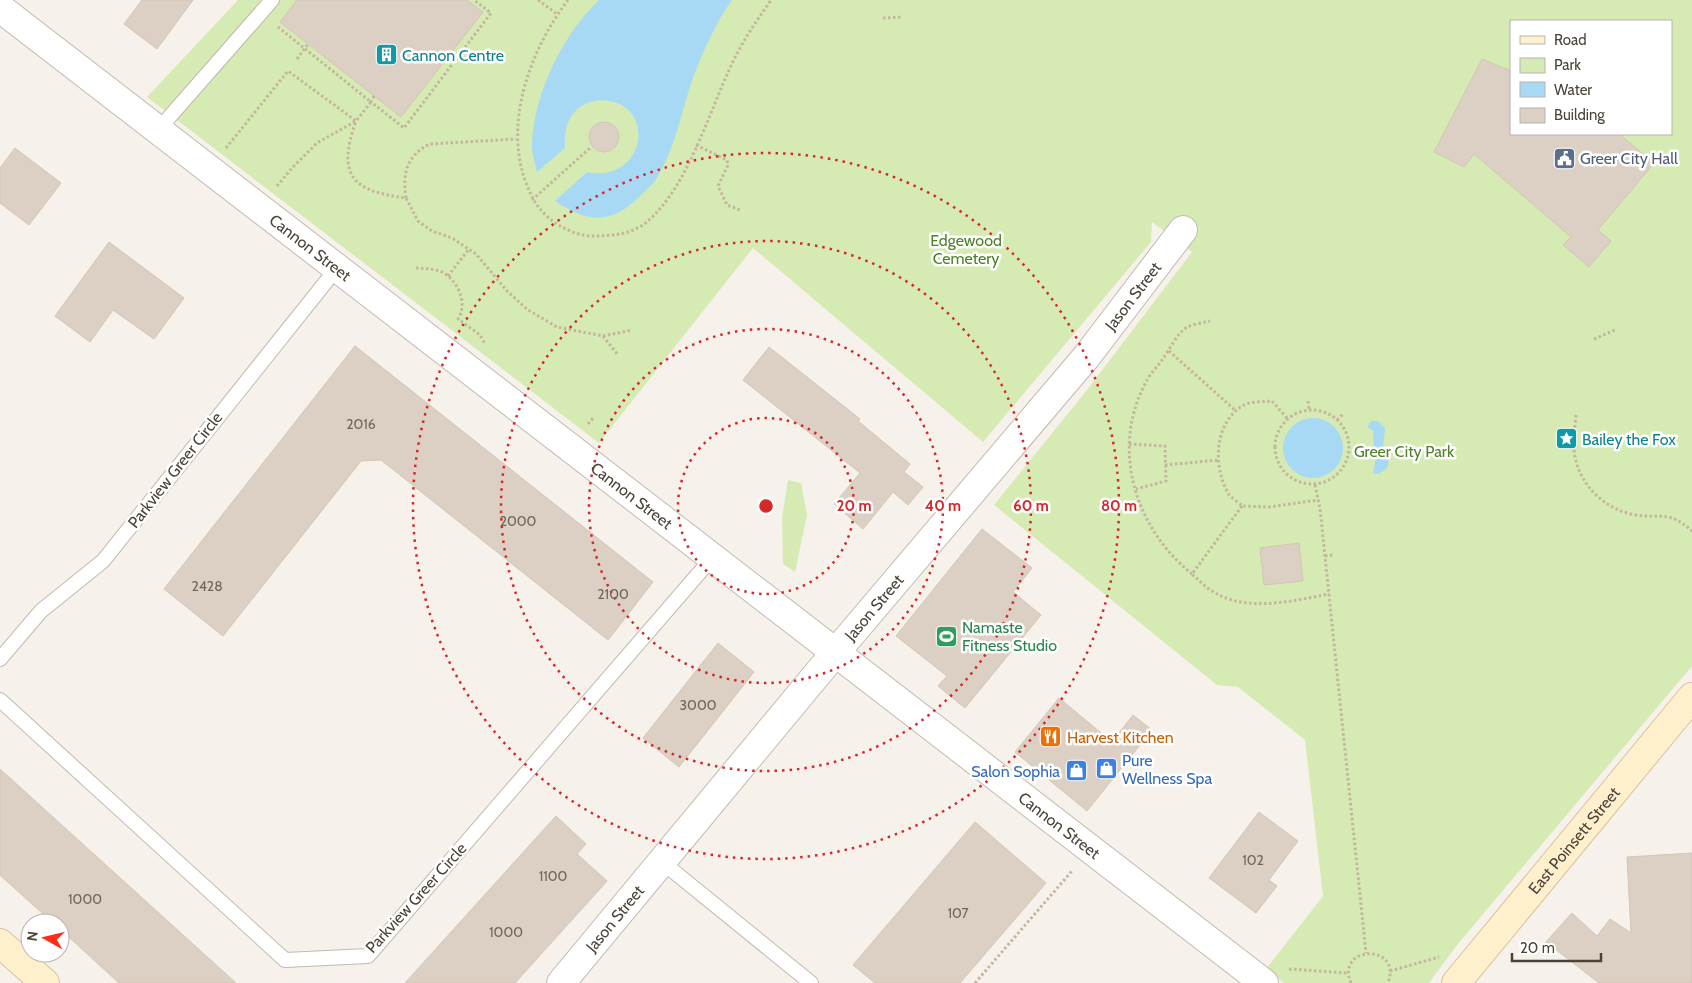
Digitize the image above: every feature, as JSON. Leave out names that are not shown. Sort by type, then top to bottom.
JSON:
[{"type":"main road","name":"East Poinsett Street","points":[[1456,983],[1692,697]]},
{"type":"main road","points":[[0,943],[45,983]]},
{"type":"street","name":"Cannon Street","points":[[0,8],[836,652],[1274,976]]},
{"type":"street","name":"Jason Street","points":[[561,983],[836,652],[1086,356],[1183,230]]},
{"type":"lane","points":[[158,130],[272,0]]},
{"type":"lane","name":"Parkview Greer Circle","points":[[0,659],[42,611],[103,561],[337,268]]},
{"type":"lane","name":"Parkview Greer Circle","points":[[0,700],[285,960],[368,956],[713,557]]},
{"type":"lane","points":[[662,862],[811,983]]},
{"type":"path","points":[[260,14],[404,128],[491,13],[474,0]]},
{"type":"path","points":[[538,0],[557,14]]},
{"type":"path","points":[[568,0],[557,14],[532,65],[525,86],[516,139],[521,169],[532,200],[554,222],[572,232],[588,236],[606,236],[630,232],[648,221],[667,200],[677,187],[711,116],[741,44],[771,0]]},
{"type":"path","points":[[883,18],[903,17]]},
{"type":"path","points":[[297,58],[308,44]]},
{"type":"path","points":[[224,150],[288,71],[356,121]]},
{"type":"path","points":[[374,96],[356,121],[346,152],[350,171],[368,190],[406,198]]},
{"type":"path","points":[[260,208],[292,168],[317,143],[356,121]]},
{"type":"path","points":[[516,139],[430,144],[420,149],[412,156],[406,168],[404,183],[406,198],[418,220],[432,230],[452,238],[476,254],[507,291],[528,310],[557,327],[603,336],[632,330]]},
{"type":"path","points":[[696,145],[727,160],[728,166],[718,186],[727,205],[740,210]]},
{"type":"path","points":[[532,200],[590,148]]},
{"type":"path","points":[[448,276],[469,249]]},
{"type":"path","points":[[416,268],[434,269],[448,276],[462,300],[463,312]]},
{"type":"path","points":[[1210,321],[1187,327],[1146,382],[1135,411],[1130,444],[1130,468],[1145,517],[1156,538],[1175,560],[1212,591],[1243,603],[1275,602],[1329,594]]},
{"type":"path","points":[[1594,339],[1615,330]]},
{"type":"path","points":[[603,336],[618,355]]},
{"type":"path","points":[[1169,351],[1236,411]]},
{"type":"path","points":[[1287,418],[1272,401],[1243,405],[1227,420],[1222,430],[1219,460],[1229,494],[1242,506],[1269,507],[1318,500]]},
{"type":"path","points":[[1308,401],[1309,409]]},
{"type":"path","points":[[1309,409],[1322,411],[1334,416],[1343,425],[1348,437],[1349,450],[1346,463],[1338,474],[1328,481],[1315,485],[1303,484],[1292,479],[1277,462],[1275,438],[1287,418],[1297,412],[1309,409]]},
{"type":"path","points":[[1337,420],[1343,414]]},
{"type":"path","points":[[1576,415],[1574,450],[1577,464],[1586,483],[1599,499],[1615,509],[1634,514],[1670,516],[1692,531]]},
{"type":"path","points":[[585,427],[594,417]]},
{"type":"path","points":[[1130,444],[1165,446],[1166,481],[1136,489]]},
{"type":"path","points":[[1165,466],[1219,460]]},
{"type":"path","points":[[1315,485],[1325,556],[1366,953]]},
{"type":"path","points":[[1192,574],[1242,506]]},
{"type":"path","points":[[1325,556],[1334,555]]},
{"type":"path","points":[[976,983],[1074,868]]},
{"type":"path","points":[[1351,983],[1348,973],[1354,960],[1366,953],[1379,955],[1384,959],[1390,971],[1388,983]]},
{"type":"path","points":[[1390,971],[1448,955]]},
{"type":"path","points":[[1274,976],[1348,973]]},
{"type":"green space","name":"Greer City Park","points":[[238,0],[1692,0],[1692,666],[1457,945],[1429,983],[1284,983],[1266,969],[1323,896],[1305,740],[1238,687],[1217,685],[994,505],[1087,390],[1192,252],[1152,222],[1151,242],[983,442],[753,248],[599,443],[147,97]]},
{"type":"green space","points":[[788,480],[801,483],[807,515],[795,572],[783,564],[782,518]]},
{"type":"water","points":[[599,0],[732,0],[702,56],[694,75],[670,152],[656,179],[650,187],[619,212],[599,218],[578,214],[555,201],[587,172],[606,173],[621,167],[631,157],[637,145],[638,131],[634,118],[625,107],[602,100],[590,102],[580,107],[572,115],[567,125],[565,148],[537,172],[532,146],[538,106],[552,67],[573,30]]},
{"type":"water","points":[[1313,418],[1330,423],[1338,431],[1343,448],[1338,465],[1330,473],[1313,478],[1296,473],[1288,465],[1283,448],[1288,431],[1296,423]]},
{"type":"water","points":[[1371,421],[1378,421],[1385,428],[1383,449],[1389,462],[1387,468],[1379,474],[1373,473],[1375,464],[1373,431],[1367,427]]},
{"type":"building","points":[[142,0],[193,0],[157,49],[124,24]]},
{"type":"building","name":"Cannon Centre","points":[[297,0],[467,0],[483,12],[401,117],[280,22]]},
{"type":"building","name":"Greer City Hall","points":[[1482,59],[1510,71],[1510,135],[1620,135],[1654,163],[1598,230],[1611,241],[1589,267],[1563,245],[1571,237],[1474,154],[1464,167],[1434,152]]},
{"type":"building","points":[[604,122],[615,126],[619,137],[615,148],[604,152],[593,148],[589,137],[593,126]]},
{"type":"building","points":[[15,148],[61,183],[29,225],[0,203],[0,168]]},
{"type":"building","points":[[109,242],[184,298],[154,339],[113,310],[90,342],[55,316]]},
{"type":"building","points":[[355,346],[653,582],[608,640],[381,460],[361,461],[223,636],[164,589]]},
{"type":"building","points":[[769,347],[860,419],[858,421],[910,464],[904,472],[923,487],[908,505],[893,492],[863,529],[834,504],[860,473],[743,380]]},
{"type":"building","points":[[982,529],[1032,568],[1013,592],[1041,615],[965,708],[938,686],[947,676],[896,636]]},
{"type":"building","points":[[1299,543],[1303,581],[1264,585],[1260,548]]},
{"type":"building","points":[[718,643],[754,672],[679,767],[643,738]]},
{"type":"building","points":[[1059,698],[1112,742],[1133,715],[1152,730],[1087,811],[1015,752]]},
{"type":"building","points":[[0,769],[236,983],[119,983],[70,938],[70,913],[42,913],[0,875]]},
{"type":"building","points":[[1259,812],[1298,841],[1269,880],[1277,886],[1256,913],[1209,878]]},
{"type":"building","points":[[556,816],[586,844],[577,854],[607,881],[515,983],[405,983]]},
{"type":"building","points":[[975,822],[1046,883],[960,983],[875,983],[853,965]]},
{"type":"building","points":[[1692,853],[1692,983],[1599,983],[1546,942],[1572,913],[1597,936],[1610,919],[1631,933],[1627,857]]},
{"type":"place","name":"Cannon Centre","points":[[386,55]]},
{"type":"place","name":"Greer City Hall","points":[[1564,158]]},
{"type":"place","name":"Bailey the Fox","points":[[1566,439]]},
{"type":"place","name":"Namaste Fitness Studio","points":[[946,636]]},
{"type":"place","name":"Harvest Kitchen","points":[[1051,737]]},
{"type":"place","name":"Pure Wellness Spa","points":[[1106,769]]},
{"type":"place","name":"Salon Sophia","points":[[1076,771]]},
{"type":"park label","name":"Edgewood Cemetery","points":[[966,249]]}]
